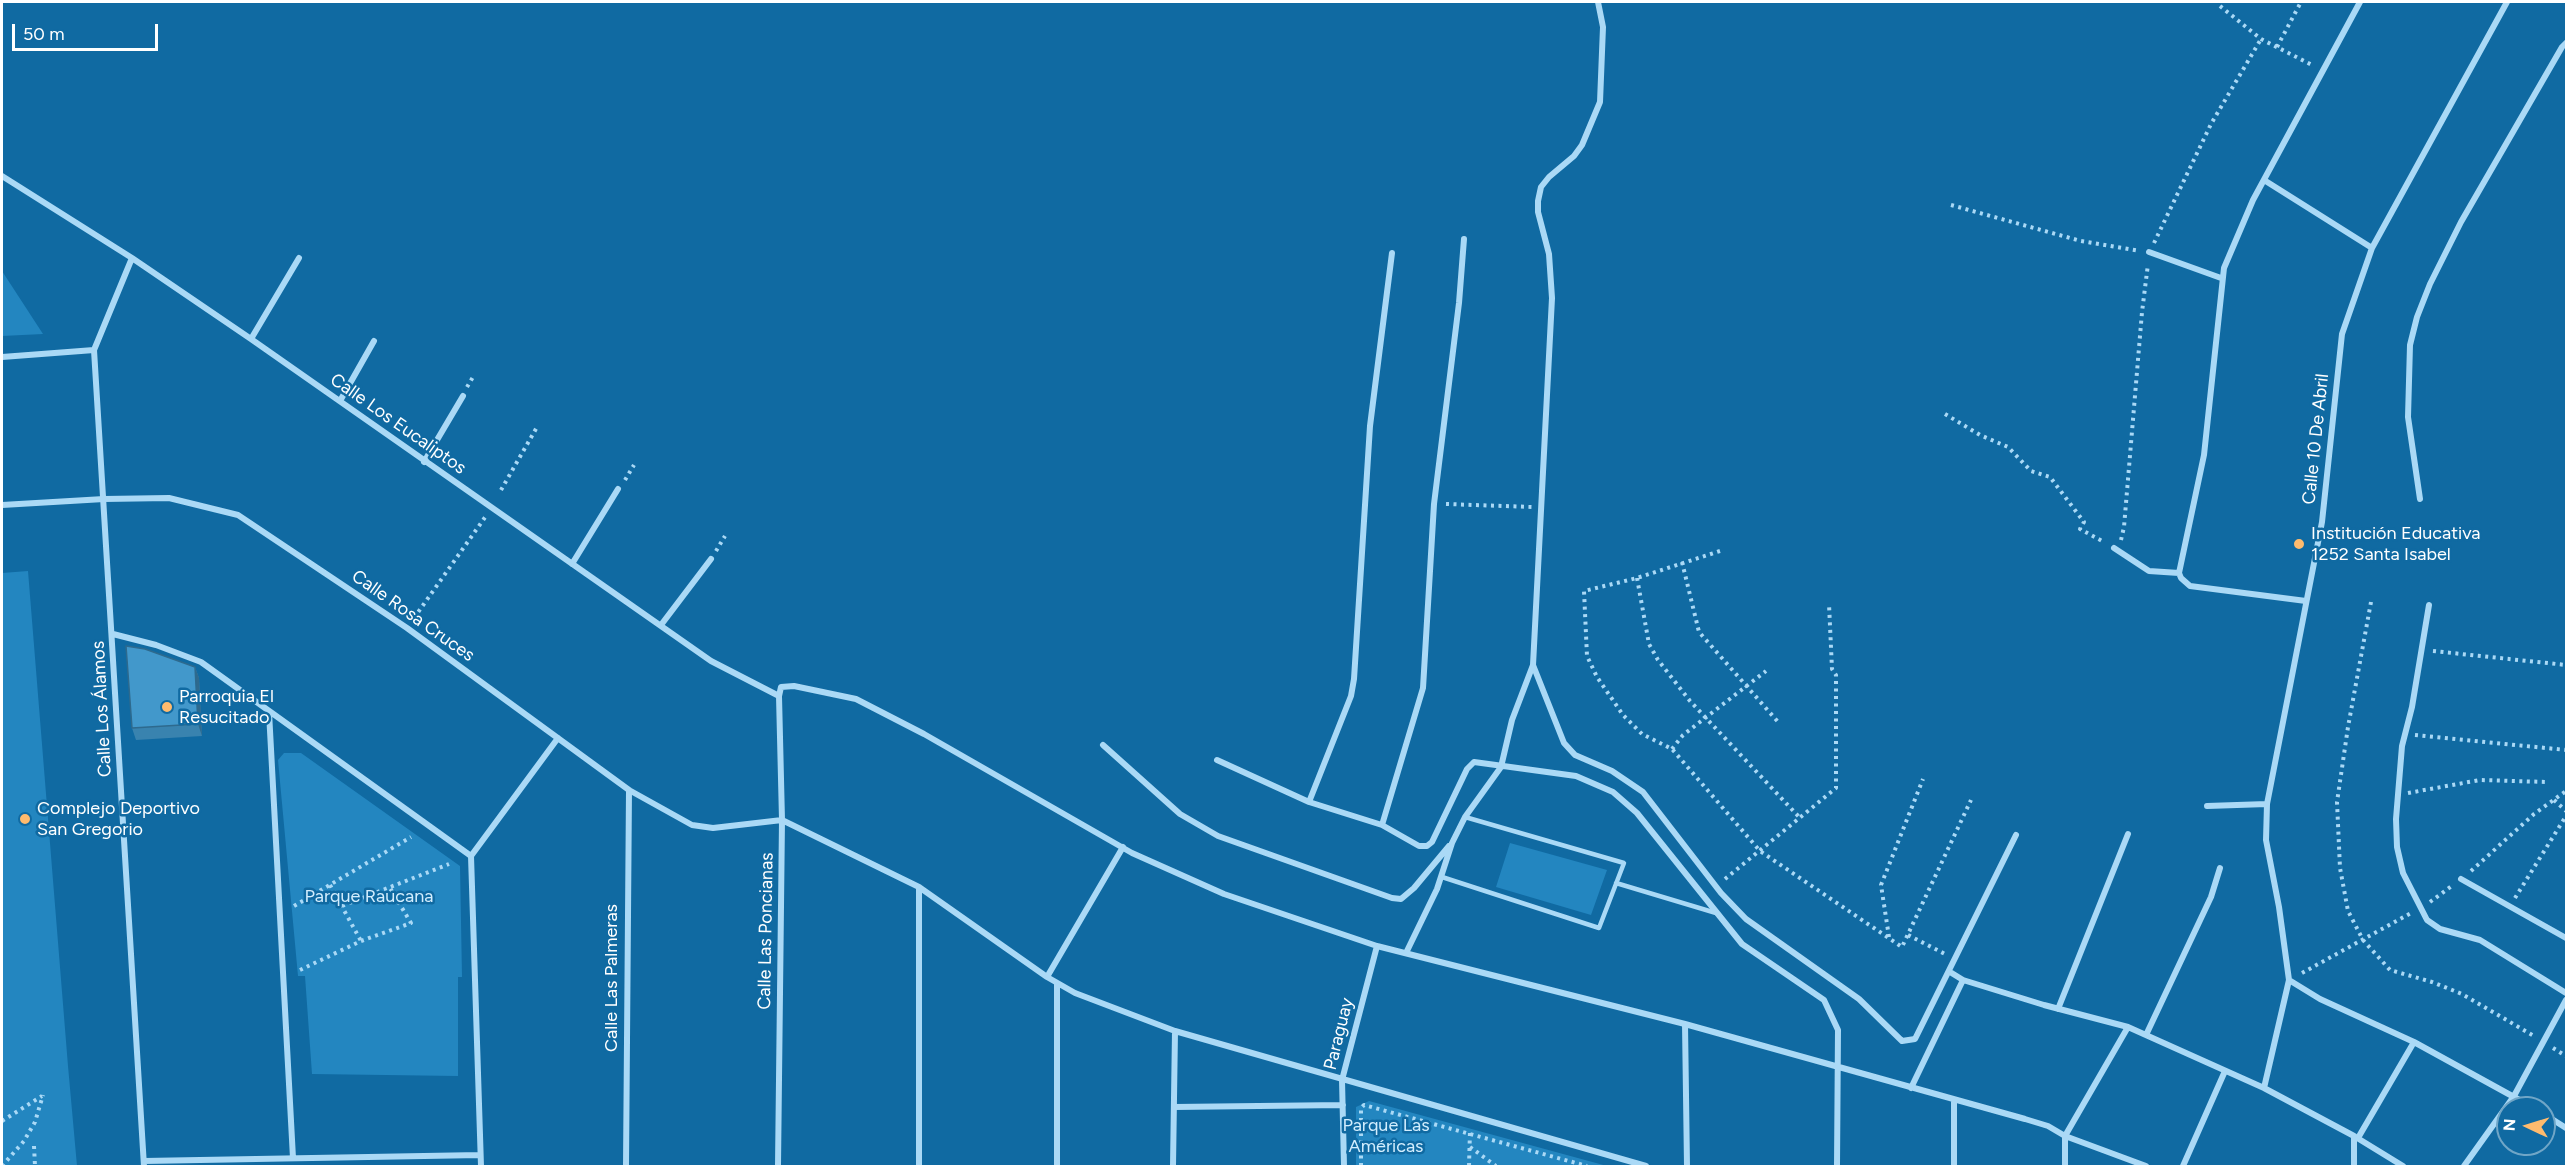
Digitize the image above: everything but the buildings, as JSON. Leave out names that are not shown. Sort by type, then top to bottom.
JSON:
[{"type":"street","points":[[1406,953],[1442,877],[1452,843],[1465,817],[1501,767],[1512,720],[1533,665],[1552,298],[1550,254],[1538,212],[1538,201],[1541,188],[1549,177],[1582,145],[1600,102],[1603,27],[1598,2]]},
{"type":"street","points":[[2306,601],[2190,586],[2179,573],[2204,455],[2221,278],[2253,200],[2360,2]]},
{"type":"street","name":"Calle 10 De Abril","points":[[2264,1088],[2289,980],[2279,907],[2266,840],[2267,804],[2322,522],[2342,333],[2372,248],[2507,2]]},
{"type":"street","points":[[2420,499],[2408,417],[2410,345],[2417,318],[2430,284],[2461,222],[2566,43]]},
{"type":"street","name":"Calle Los Eucaliptos","points":[[2,176],[132,258],[711,661],[779,696]]},
{"type":"street","points":[[2264,180],[2372,248]]},
{"type":"street","points":[[1382,825],[1423,688],[1434,504],[1457,324],[1464,239]]},
{"type":"street","points":[[2149,252],[2221,278]]},
{"type":"street","points":[[1309,802],[1351,696],[1354,680],[1370,426],[1392,253]]},
{"type":"street","name":"Calle Los Álamos","points":[[132,258],[94,350],[144,1164]]},
{"type":"street","points":[[250,339],[299,258]]},
{"type":"street","points":[[340,401],[374,341]]},
{"type":"street","points":[[2,357],[94,350]]},
{"type":"street","points":[[424,462],[463,396]]},
{"type":"street","points":[[572,564],[618,489]]},
{"type":"street","name":"Calle Rosa Cruces","points":[[2,505],[170,498],[237,515],[407,628],[629,790],[701,828],[782,820]]},
{"type":"street","points":[[2115,548],[2149,572],[2179,573]]},
{"type":"street","points":[[661,625],[711,559]]},
{"type":"street","points":[[2429,605],[2406,734],[2398,794],[2397,847],[2403,873],[2427,920],[2440,929],[2480,940],[2566,993]]},
{"type":"street","points":[[113,634],[156,645],[201,662],[471,856]]},
{"type":"street","points":[[1533,665],[1564,743],[1575,755],[1612,771],[1643,792],[1716,887],[1746,919],[1859,999],[1902,1041],[1915,1039],[2016,835]]},
{"type":"street","points":[[779,696],[782,687],[794,686],[856,699],[924,734],[1123,847],[1224,894],[1377,946],[1685,1024],[2048,1126],[2065,1136],[2146,1167]]},
{"type":"street","name":"Calle Las Poncianas","points":[[778,1167],[782,820],[779,696]]},
{"type":"street","points":[[268,712],[293,1158]]},
{"type":"street","points":[[481,1167],[471,856],[558,738]]},
{"type":"street","points":[[1103,745],[1180,814],[1218,836],[1392,898],[1401,899],[1414,888],[1452,843]]},
{"type":"street","points":[[1217,760],[1309,802],[1382,825],[1419,846],[1427,846],[1432,842],[1470,764],[1479,762],[1501,767],[1576,776],[1613,792],[1637,813],[1742,944],[1824,1000],[1838,1030],[1837,1167]]},
{"type":"street","name":"Calle Las Palmeras","points":[[626,1167],[629,790]]},
{"type":"street","points":[[2207,806],[2267,804]]},
{"type":"street","points":[[782,820],[919,887],[1047,977],[1075,993],[1175,1031],[1646,1167]]},
{"type":"street","points":[[2058,1009],[2128,834]]},
{"type":"street","points":[[1047,977],[1123,847]]},
{"type":"street","points":[[2146,1035],[2211,897],[2220,868]]},
{"type":"street","points":[[2461,879],[2566,938]]},
{"type":"street","points":[[919,887],[919,1167]]},
{"type":"street","name":"Paraguay","points":[[1344,1167],[1342,1080],[1377,946]]},
{"type":"street","points":[[1950,972],[1963,980],[2058,1009],[2128,1027],[2264,1088],[2356,1137],[2403,1167]]},
{"type":"street","points":[[1911,1088],[1963,980]]},
{"type":"street","points":[[2289,980],[2320,999],[2414,1042],[2514,1096],[2566,1000]]},
{"type":"street","points":[[1057,1167],[1058,983]]},
{"type":"street","points":[[1685,1024],[1687,1167]]},
{"type":"street","points":[[2065,1167],[2065,1136],[2128,1027]]},
{"type":"street","points":[[1173,1167],[1175,1031]]},
{"type":"street","points":[[2354,1167],[2356,1137],[2414,1042]]},
{"type":"street","points":[[2183,1167],[2225,1071]]},
{"type":"street","points":[[1954,1101],[1954,1167]]},
{"type":"street","points":[[1174,1107],[1343,1105]]},
{"type":"street","points":[[2464,1167],[2496,1122]]},
{"type":"street","points":[[144,1164],[293,1158],[480,1155]]},
{"type":"lane","points":[[1442,877],[1599,928],[1624,863],[1465,817]]},
{"type":"lane","points":[[1616,883],[1716,913]]},
{"type":"path","points":[[2277,47],[2301,2]]},
{"type":"path","points":[[2220,6],[2261,39],[2323,71]]},
{"type":"path","points":[[1945,414],[1980,435],[2008,447],[2031,471],[2050,477],[2084,522],[2080,529],[2115,548],[2123,538],[2149,252],[2211,124],[2261,39]]},
{"type":"path","points":[[1951,205],[2081,241],[2149,252]]},
{"type":"path","points":[[501,490],[537,427]]},
{"type":"path","points":[[1434,504],[1541,507]]},
{"type":"path","points":[[407,628],[492,508]]},
{"type":"path","points":[[1720,551],[1637,578],[1584,591],[1587,656],[1597,677],[1623,715],[1642,734],[1672,749],[1760,851],[1902,947],[1971,800]]},
{"type":"path","points":[[1682,562],[1699,632],[1779,723]]},
{"type":"path","points":[[1637,578],[1649,644],[1690,701],[1800,818]]},
{"type":"path","points":[[1716,887],[1836,788],[1836,675],[1832,669],[1829,604]]},
{"type":"path","points":[[2421,650],[2566,665]]},
{"type":"path","points":[[1672,749],[1683,735],[1766,671]]},
{"type":"path","points":[[2406,734],[2566,750]]},
{"type":"path","points":[[1889,938],[1881,885],[1923,779]]},
{"type":"path","points":[[2398,794],[2480,780],[2547,782]]},
{"type":"path","points":[[2289,980],[2420,908],[2461,879],[2534,814],[2566,791]]},
{"type":"path","points":[[2554,800],[2566,811]]},
{"type":"path","points":[[2510,906],[2566,816]]},
{"type":"path","points":[[294,906],[411,837]]},
{"type":"path","points":[[342,906],[449,864]]},
{"type":"path","points":[[330,885],[361,941]]},
{"type":"path","points":[[300,970],[361,941],[411,923],[390,888]]},
{"type":"path","points":[[1908,935],[1956,960]]},
{"type":"path","points":[[2,1121],[43,1095],[35,1122],[24,1141],[2,1166]]},
{"type":"path","points":[[1361,1167],[1361,1108],[1364,1105],[1587,1167]]},
{"type":"path","points":[[1470,1116],[1470,1167]]},
{"type":"path","points":[[34,1146],[35,1167]]},
{"type":"path","points":[[1470,1147],[1496,1167]]},
{"type":"green space","points":[[2,271],[43,334],[2,336]]},
{"type":"green space","name":"Complejo Deportivo San Gregorio","points":[[28,571],[77,1166],[2,1166],[2,573]]},
{"type":"green space","name":"Parque Raucana","points":[[284,753],[301,753],[460,866],[462,977],[458,977],[458,1076],[312,1074],[305,976],[298,976],[278,760]]},
{"type":"green space","points":[[1510,843],[1607,870],[1591,915],[1496,887]]},
{"type":"green space","name":"Parque Las Américas","points":[[1369,1101],[1607,1166],[1356,1166],[1356,1107]]},
{"type":"place","name":"Institución Educativa 1252 Santa Isabel","points":[[2299,544]]},
{"type":"place","name":"Parroquia El Resucitado","points":[[167,707]]},
{"type":"place","name":"Complejo Deportivo San Gregorio","points":[[25,819]]}]
